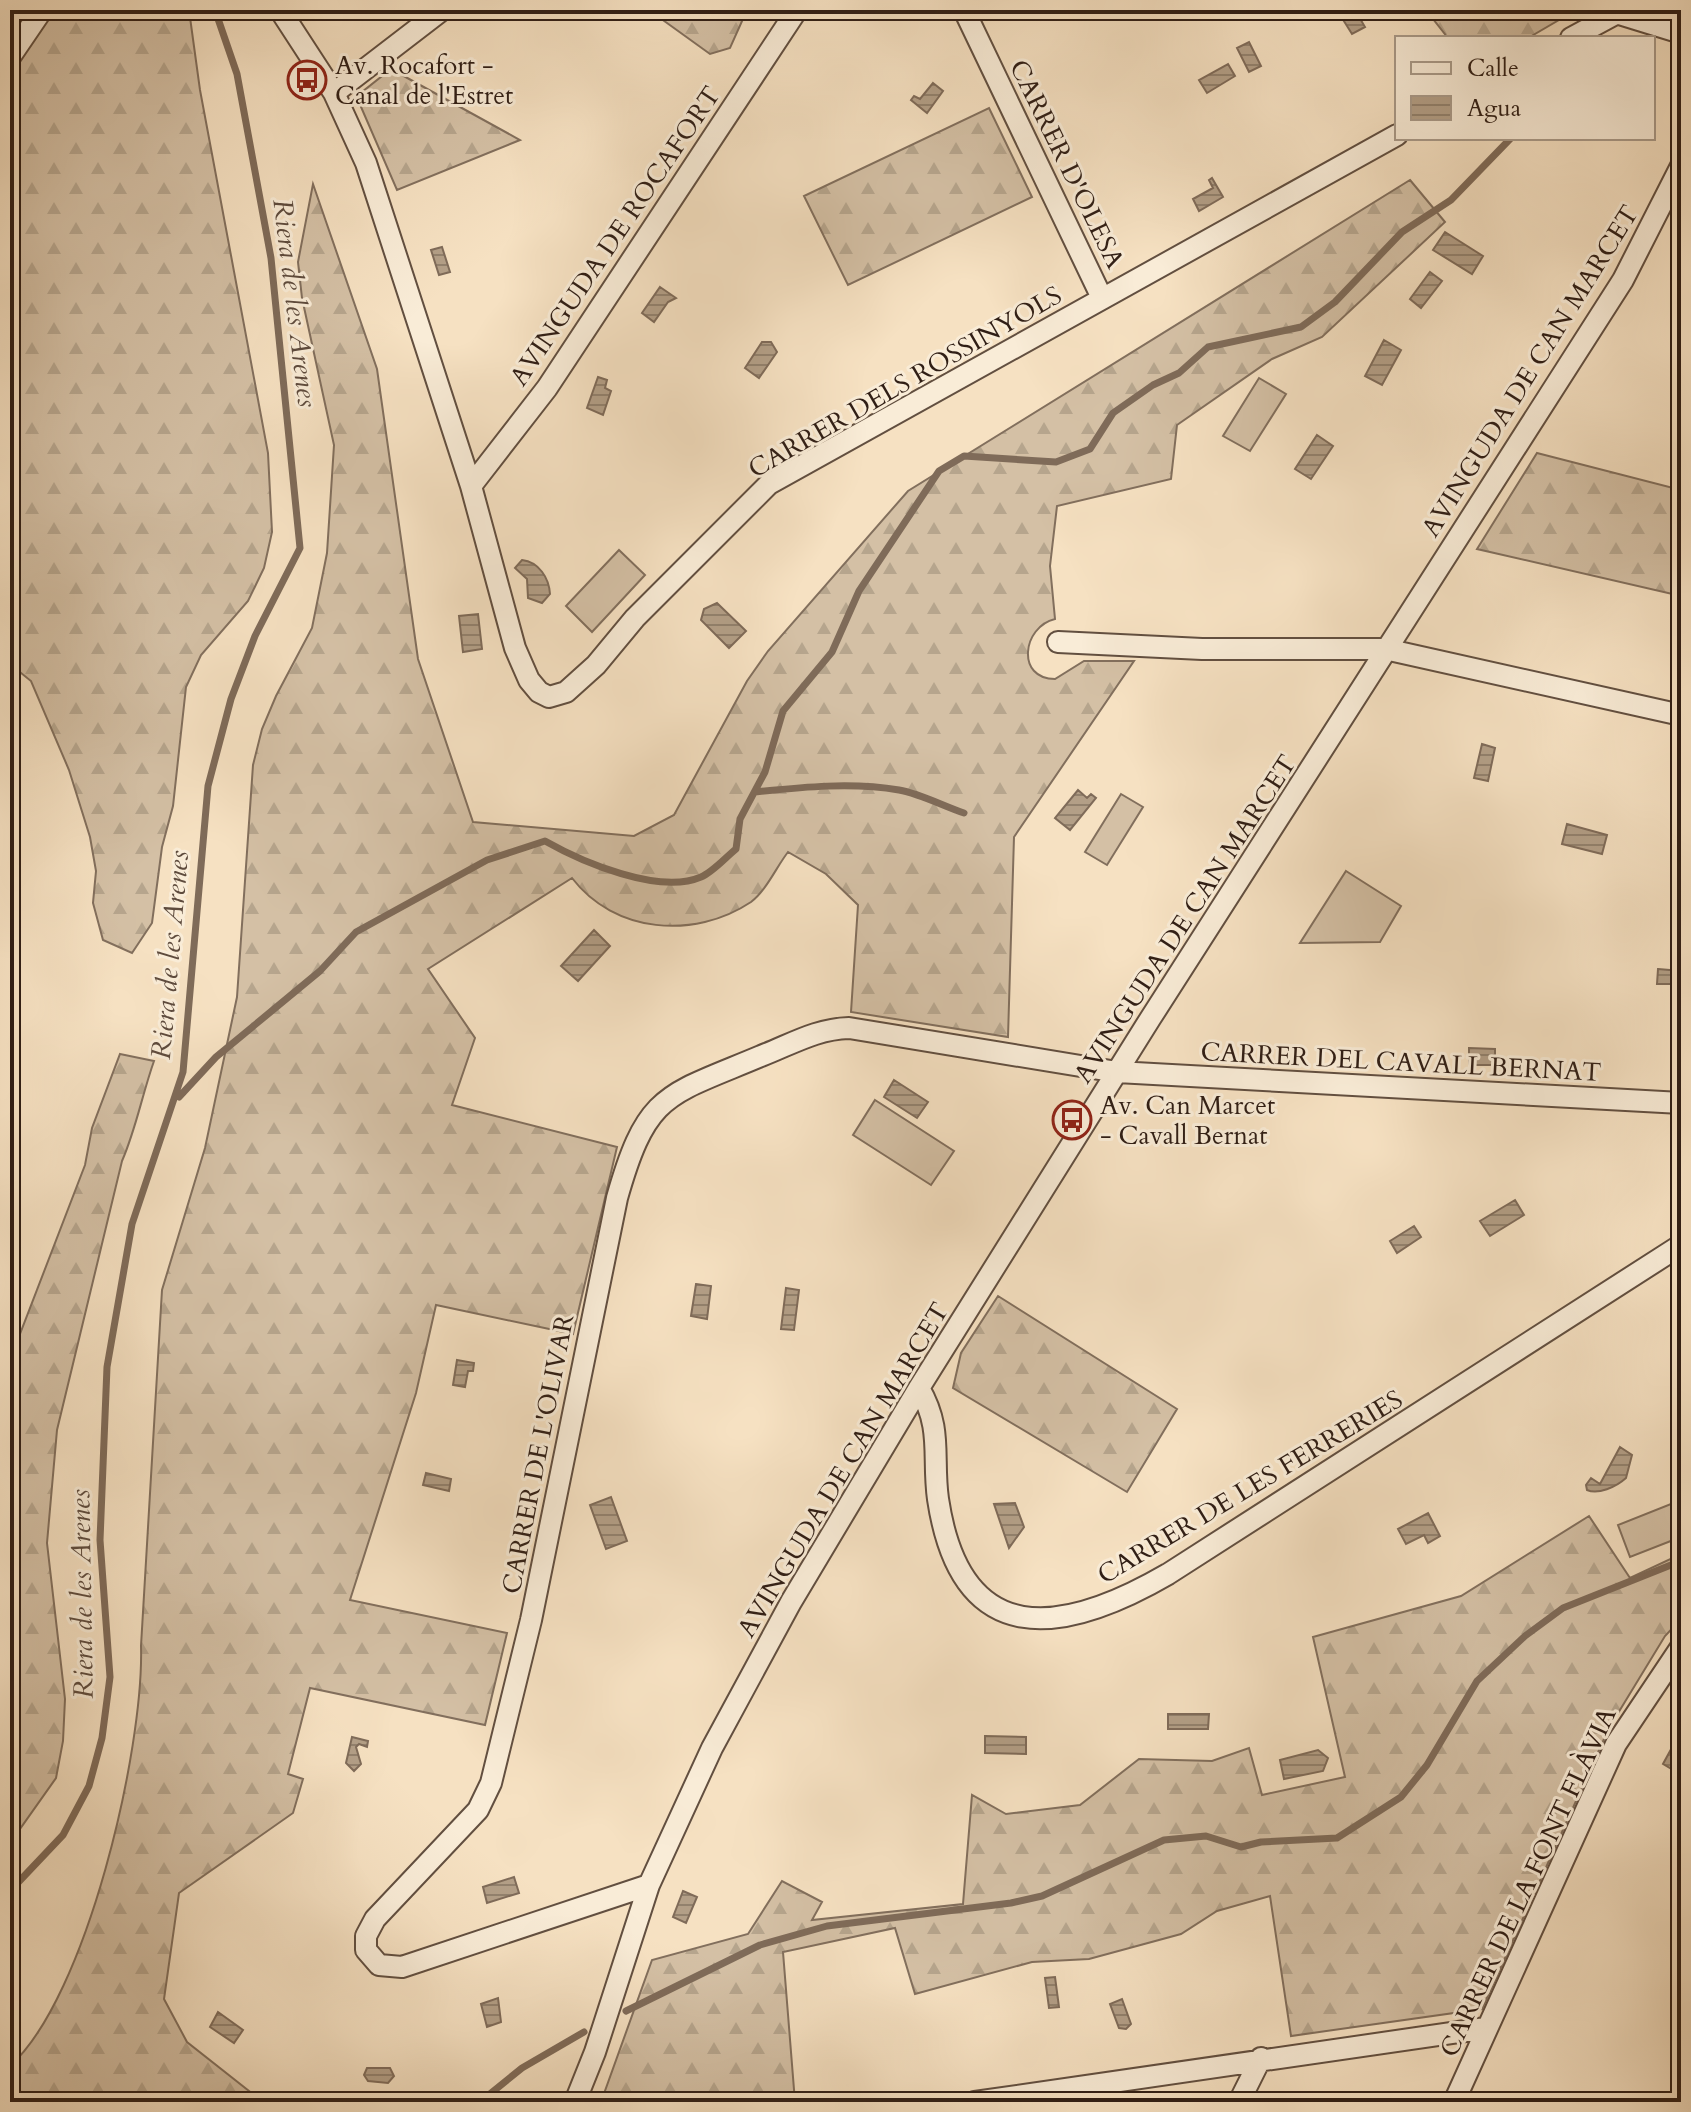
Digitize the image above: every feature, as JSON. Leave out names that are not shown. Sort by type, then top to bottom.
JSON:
[{"type":"street","points":[[10,57],[42,10]]},
{"type":"street","name":"CARRER DELS ROSSINYOLS","points":[[280,10],[334,93],[366,163],[471,486],[520,658],[539,692],[557,696],[574,687],[635,618],[769,484],[1395,136]]},
{"type":"street","points":[[334,93],[442,10]]},
{"type":"street","name":"AVINGUDA DE ROCAFORT","points":[[471,486],[547,388],[797,10]]},
{"type":"street","name":"CARRER D'OLESA","points":[[964,10],[1102,298]]},
{"type":"street","points":[[1574,36],[1617,11],[1681,33]]},
{"type":"street","name":"AVINGUDA DE CAN MARCET","points":[[575,2102],[595,2052],[649,1885],[733,1708],[791,1602],[919,1388],[1117,1072],[1623,280],[1679,176]]},
{"type":"street","points":[[1058,642],[1202,649],[1385,649],[1681,715]]},
{"type":"street","name":"CARRER DE L'OLIVAR","points":[[649,1885],[402,1967],[379,1965],[366,1950],[366,1936],[375,1919],[478,1810],[491,1783],[531,1620],[617,1198],[640,1131],[660,1105],[677,1092],[814,1032],[832,1029],[902,1034],[1117,1072]]},
{"type":"street","name":"CARRER DEL CAVALL BERNAT","points":[[1117,1072],[1681,1103]]},
{"type":"street","name":"CARRER DE LES FERRERIES","points":[[919,1388],[936,1424],[937,1495],[942,1523],[964,1576],[990,1603],[1005,1611],[1037,1621],[1056,1620],[1105,1607],[1168,1574],[1681,1245]]},
{"type":"street","name":"CARRER DE LA FONT FLÀVIA","points":[[1454,2102],[1616,1744],[1681,1647]]},
{"type":"street","points":[[975,2102],[1020,2099],[1261,2058],[1486,2028]]},
{"type":"street","points":[[1239,2102],[1261,2058]]},
{"type":"green space","points":[[10,10],[189,10],[200,90],[268,453],[272,532],[264,568],[248,601],[201,655],[186,687],[173,806],[162,847],[152,923],[132,953],[103,940],[93,903],[96,871],[90,837],[69,770],[31,681],[10,664]]},
{"type":"green space","points":[[649,10],[747,10],[730,48],[710,54]]},
{"type":"green space","points":[[1426,10],[1576,10],[1531,36],[1446,36]]},
{"type":"green space","points":[[391,69],[520,140],[397,190],[358,100],[362,92]]},
{"type":"green space","points":[[989,108],[1032,197],[848,285],[804,196]]},
{"type":"green space","points":[[1410,180],[1445,222],[1322,337],[1272,359],[1177,425],[1171,479],[1057,506],[1050,566],[1055,619],[1036,632],[1030,642],[1029,662],[1042,677],[1055,679],[1084,661],[1134,661],[1014,837],[1008,1037],[851,1012],[858,905],[826,874],[788,852],[751,902],[729,914],[680,926],[632,920],[589,896],[572,878],[428,969],[475,1038],[452,1105],[617,1147],[573,1334],[436,1305],[416,1393],[350,1600],[507,1633],[485,1725],[310,1688],[288,1774],[303,1779],[293,1813],[179,1893],[164,1999],[187,2042],[263,2102],[10,2102],[10,2066],[38,2032],[63,1986],[106,1869],[121,1806],[133,1745],[139,1691],[162,1290],[205,1148],[237,997],[253,765],[262,729],[276,696],[312,628],[327,553],[334,445],[302,298],[298,262],[313,184],[377,369],[418,659],[473,822],[634,836],[674,815],[747,681],[768,651],[908,491]]},
{"type":"green space","points":[[1259,378],[1286,394],[1250,451],[1223,436]]},
{"type":"green space","points":[[1537,453],[1681,490],[1681,596],[1477,549]]},
{"type":"green space","points":[[619,550],[645,575],[592,632],[566,606]]},
{"type":"green space","points":[[1121,794],[1143,807],[1107,865],[1085,852]]},
{"type":"green space","points":[[1346,871],[1401,906],[1380,942],[1300,943]]},
{"type":"green space","points":[[120,1054],[154,1061],[122,1161],[57,1430],[47,1543],[65,1699],[63,1741],[56,1778],[10,1843],[10,1360],[85,1165],[92,1128]]},
{"type":"green space","points":[[875,1100],[954,1151],[931,1185],[853,1135]]},
{"type":"green space","points":[[998,1296],[1177,1409],[1127,1492],[953,1388],[961,1353]]},
{"type":"green space","points":[[1681,1500],[1681,1537],[1630,1557],[1618,1525]]},
{"type":"green space","points":[[1589,1516],[1630,1578],[1681,1554],[1681,1619],[1665,1636],[1609,1728],[1482,2009],[1291,2036],[1270,1896],[1217,1911],[1181,1934],[1089,1959],[1032,1962],[915,1994],[895,1928],[783,1952],[795,2102],[601,2102],[652,1960],[748,1934],[782,1881],[822,1902],[812,1920],[963,1904],[972,1795],[1006,1814],[1080,1805],[1139,1759],[1212,1761],[1249,1748],[1262,1795],[1345,1777],[1313,1637],[1461,1596]]},
{"type":"water","points":[[1337,10],[1355,10],[1365,27],[1352,34]]},
{"type":"water","points":[[1249,42],[1261,66],[1249,72],[1237,48]]},
{"type":"water","points":[[1228,64],[1235,76],[1207,93],[1199,80]]},
{"type":"water","points":[[933,83],[943,91],[927,113],[911,100],[914,96],[920,99]]},
{"type":"water","points":[[1212,178],[1223,197],[1199,211],[1193,199],[1213,188],[1209,180]]},
{"type":"water","points":[[1445,232],[1483,256],[1472,274],[1433,250]]},
{"type":"water","points":[[442,247],[450,272],[439,275],[431,250]]},
{"type":"water","points":[[1430,272],[1442,281],[1421,308],[1410,299]]},
{"type":"water","points":[[660,287],[676,298],[668,302],[654,322],[642,313]]},
{"type":"water","points":[[1384,340],[1401,350],[1382,385],[1365,376]]},
{"type":"water","points":[[762,342],[771,342],[777,352],[759,378],[745,368]]},
{"type":"water","points":[[598,377],[607,380],[605,388],[611,391],[603,415],[587,408]]},
{"type":"water","points":[[1317,435],[1333,446],[1311,479],[1295,469]]},
{"type":"water","points":[[522,560],[538,567],[548,582],[550,594],[542,603],[528,598],[527,579],[515,568]]},
{"type":"water","points":[[717,603],[746,631],[729,648],[701,620],[704,609]]},
{"type":"water","points":[[478,614],[482,649],[463,652],[459,616]]},
{"type":"water","points":[[1482,744],[1495,748],[1488,781],[1474,778]]},
{"type":"water","points":[[1078,790],[1087,798],[1091,794],[1096,798],[1070,830],[1055,818]]},
{"type":"water","points":[[1567,824],[1607,835],[1602,854],[1562,844]]},
{"type":"water","points":[[594,930],[610,946],[578,981],[561,966]]},
{"type":"water","points":[[1658,969],[1681,971],[1681,990],[1680,984],[1657,984]]},
{"type":"water","points":[[1469,1048],[1495,1049],[1495,1065],[1469,1065]]},
{"type":"water","points":[[894,1080],[928,1102],[917,1118],[884,1097]]},
{"type":"water","points":[[1515,1200],[1524,1215],[1490,1236],[1480,1221]]},
{"type":"water","points":[[1414,1226],[1421,1237],[1397,1253],[1390,1241]]},
{"type":"water","points":[[696,1284],[711,1286],[707,1319],[691,1316]]},
{"type":"water","points":[[786,1288],[799,1290],[794,1330],[781,1329]]},
{"type":"water","points":[[457,1360],[474,1363],[473,1371],[468,1371],[465,1387],[453,1385]]},
{"type":"water","points":[[1620,1447],[1632,1455],[1626,1478],[1607,1489],[1596,1492],[1587,1490],[1586,1485],[1591,1478],[1600,1484]]},
{"type":"water","points":[[426,1473],[451,1479],[449,1491],[423,1485]]},
{"type":"water","points":[[611,1497],[627,1541],[606,1549],[590,1505]]},
{"type":"water","points":[[1015,1503],[1024,1527],[1009,1548],[994,1504]]},
{"type":"water","points":[[1428,1513],[1440,1536],[1428,1543],[1424,1535],[1406,1544],[1398,1529]]},
{"type":"water","points":[[1168,1714],[1209,1714],[1208,1729],[1168,1729]]},
{"type":"water","points":[[1681,1731],[1681,1772],[1680,1774],[1663,1764]]},
{"type":"water","points":[[985,1736],[1026,1737],[1026,1754],[985,1753]]},
{"type":"water","points":[[352,1737],[368,1741],[367,1747],[359,1744],[356,1747],[361,1764],[354,1771],[346,1763]]},
{"type":"water","points":[[1318,1750],[1328,1758],[1323,1771],[1284,1779],[1280,1760]]},
{"type":"water","points":[[514,1877],[519,1893],[487,1903],[483,1887]]},
{"type":"water","points":[[683,1891],[697,1897],[686,1923],[673,1917]]},
{"type":"water","points":[[1055,1977],[1059,2007],[1049,2008],[1045,1978]]},
{"type":"water","points":[[498,1998],[501,2022],[487,2027],[481,2004]]},
{"type":"water","points":[[1122,1999],[1131,2024],[1126,2029],[1119,2028],[1110,2004]]},
{"type":"water","points":[[218,2012],[243,2030],[234,2043],[210,2027]]},
{"type":"water","points":[[367,2068],[390,2068],[394,2076],[388,2083],[368,2081],[364,2075]]},
{"type":"waterway","name":"Riera de les Arenes","points":[[10,1891],[63,1835],[89,1786],[102,1738],[110,1677],[100,1540],[107,1367],[132,1224],[183,1072],[208,786],[231,699],[255,636],[300,548],[271,258],[237,74],[215,10]]},
{"type":"waterway","points":[[179,1097],[216,1057],[320,971],[356,932],[487,860],[545,841],[579,858],[643,879],[684,881],[710,872],[736,849],[740,819],[765,772],[783,711],[832,652],[859,591],[939,471],[964,456],[1056,462],[1090,449],[1113,413],[1153,385],[1179,373],[1208,347],[1301,327],[1335,302],[1402,232],[1451,200],[1509,140]]},
{"type":"waterway","points":[[755,792],[863,786],[915,794],[964,813]]},
{"type":"waterway","points":[[626,2011],[760,1945],[827,1926],[1011,1903],[1042,1896],[1164,1840],[1206,1836],[1241,1847],[1261,1842],[1337,1838],[1401,1797],[1427,1765],[1477,1681],[1525,1636],[1563,1608],[1681,1561]]},
{"type":"waterway","points":[[480,2102],[522,2068],[584,2032]]},
{"type":"place","name":"Av. Rocafort - Canal de l'Estret","points":[[307,80]]},
{"type":"place","name":"Av. Can Marcet - Cavall Bernat","points":[[1072,1120]]}]
